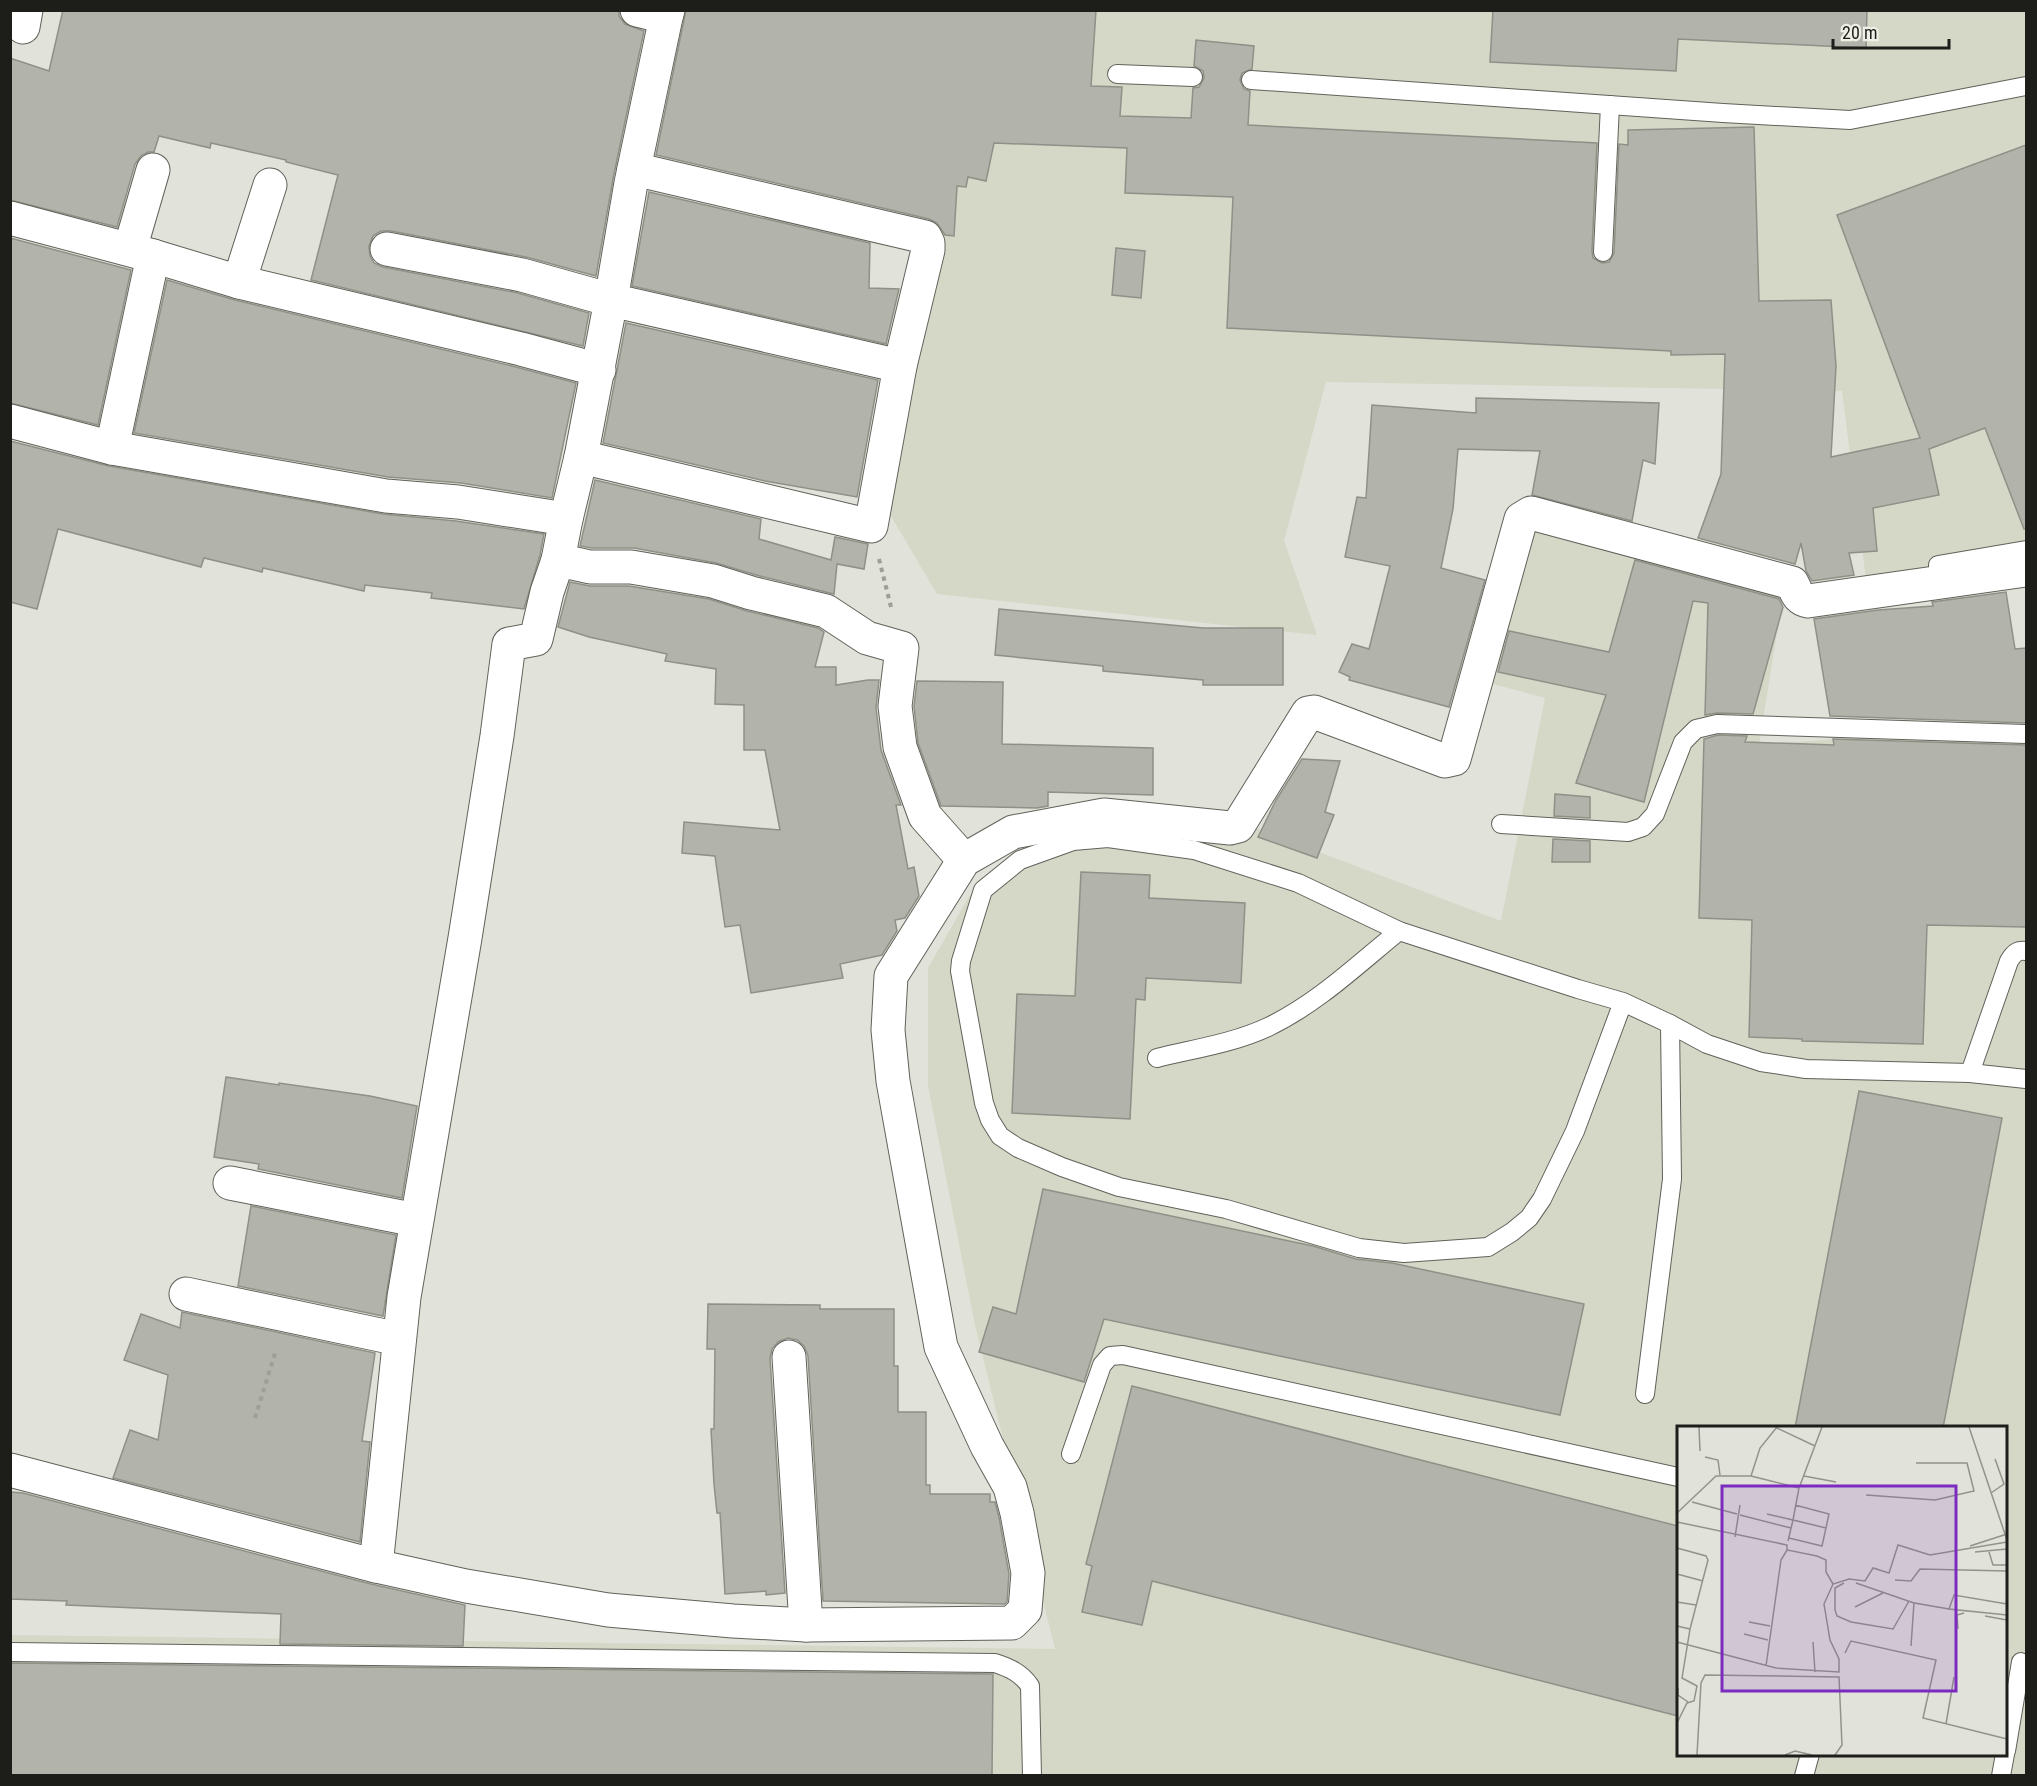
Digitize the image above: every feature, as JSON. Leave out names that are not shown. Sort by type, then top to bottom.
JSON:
[{"type":"street","points":[[376,1566],[399,1339],[416,1220],[465,938],[497,736],[508,644],[536,639],[547,592],[558,560],[599,370],[634,169],[657,13]]},
{"type":"street","points":[[581,457],[871,526],[900,366],[928,250],[925,237],[634,169]]},
{"type":"street","points":[[112,448],[153,170]]},
{"type":"street","points":[[238,282],[270,185]]},
{"type":"street","points":[[10,218],[238,282],[521,349],[599,370]]},
{"type":"street","points":[[387,249],[522,275],[611,300],[900,366]]},
{"type":"street","points":[[10,422],[112,448],[386,496],[458,502],[566,519]]},
{"type":"street","points":[[10,1470],[376,1566],[466,1586],[608,1610],[806,1625],[1012,1623],[1025,1610],[1028,1573],[1017,1513],[1010,1487],[987,1446],[940,1347],[893,1081],[888,1030],[891,976],[964,860],[1013,832],[1104,815],[1230,828],[1239,826],[1308,713],[1314,712],[1445,761],[1452,761],[1455,759],[1521,519],[1531,513],[1792,583],[1797,595],[1802,600],[1808,601],[2026,570]]},
{"type":"street","points":[[558,560],[590,567],[631,567],[713,581],[751,593],[826,611],[867,638],[902,648],[895,706],[900,747],[925,816],[964,860]]},
{"type":"street","points":[[230,1183],[416,1220]]},
{"type":"street","points":[[186,1294],[399,1339]]},
{"type":"street","points":[[789,1357],[806,1625]]},
{"type":"lane","points":[[1116,74],[1193,77]]},
{"type":"lane","points":[[1251,80],[1850,120],[2026,86]]},
{"type":"lane","points":[[1603,252],[1610,105]]},
{"type":"lane","points":[[1938,565],[2026,550]]},
{"type":"lane","points":[[1502,824],[1628,832],[1643,827],[1655,814],[1683,742],[1696,729],[1717,724],[2026,734]]},
{"type":"lane","points":[[1623,1002],[1575,1131],[1542,1199],[1529,1218],[1488,1247],[1404,1253],[1359,1248],[1226,1209],[1119,1186],[1062,1167],[1018,1148],[1000,1136],[990,1120],[979,1084],[961,980],[961,961],[983,890],[1020,860],[1073,841],[1108,838],[1194,850],[1298,883],[1399,931],[1623,1002],[1707,1044],[1761,1062],[1806,1069],[1970,1073],[2026,1079]]},
{"type":"lane","points":[[1156,1058],[1268,1027],[1332,988],[1399,931]]},
{"type":"lane","points":[[1970,1073],[2009,961],[2014,953],[2026,951]]},
{"type":"lane","points":[[1645,1394],[1672,1179],[1671,1024]]},
{"type":"lane","points":[[1071,1454],[1102,1365],[1110,1356],[1123,1355],[1677,1477]]},
{"type":"lane","points":[[10,1652],[995,1663],[1024,1677],[1030,1686],[1032,1776]]},
{"type":"lane","points":[[2007,1741],[2020,1662]]},
{"type":"lane","points":[[1804,1776],[1810,1756]]},
{"type":"lane","points":[[2001,1776],[2004,1756]]},
{"type":"path","points":[[871,526],[902,648]]},
{"type":"path","points":[[255,1418],[287,1314]]},
{"type":"shaded area","points":[[959,11],[2026,11],[2026,556],[1866,579],[1842,391],[1326,382],[1284,541],[1317,635],[937,594],[878,494]]},
{"type":"shaded area","points":[[1524,511],[1785,583],[1759,745],[2026,724],[2026,1775],[11,1776],[11,1635],[1055,1649],[975,1325],[928,1086],[928,968],[970,895],[1070,839],[1245,824],[1501,921],[1545,698],[1486,682]]},
{"type":"building","points":[[63,10],[619,10],[619,16],[625,24],[644,31],[613,179],[596,276],[526,257],[391,231],[381,231],[373,236],[369,246],[370,256],[374,263],[383,267],[518,293],[589,313],[583,346],[311,280],[338,175],[286,162],[286,160],[211,143],[210,148],[159,136],[154,152],[141,156],[135,164],[117,227],[10,200],[10,58],[49,71]]},
{"type":"building","points":[[686,10],[1096,10],[1091,86],[1122,87],[1120,116],[1191,118],[1193,88],[1199,87],[1204,78],[1203,71],[1194,66],[1196,40],[1254,46],[1252,69],[1242,73],[1240,80],[1244,89],[1250,91],[1248,125],[1597,143],[1592,251],[1593,258],[1602,263],[1609,262],[1614,253],[1619,144],[1628,145],[1628,130],[1754,127],[1759,301],[1831,300],[1836,366],[1831,457],[1920,438],[1837,215],[2026,145],[2026,528],[2024,529],[1985,428],[1929,449],[1939,495],[1873,508],[1877,551],[1849,553],[1854,575],[1812,581],[1806,571],[1801,543],[1795,564],[1698,538],[1721,474],[1725,354],[1671,355],[1671,351],[1227,328],[1233,197],[1125,193],[1127,148],[994,143],[986,181],[968,177],[966,187],[957,186],[954,236],[945,235],[937,223],[929,219],[656,155]]},
{"type":"building","points":[[1493,10],[1867,10],[1866,48],[1678,39],[1676,71],[1490,62]]},
{"type":"building","points":[[649,192],[870,243],[869,288],[899,289],[886,344],[632,286]]},
{"type":"building","points":[[10,238],[131,270],[98,425],[10,403]]},
{"type":"building","points":[[1116,248],[1145,251],[1141,298],[1112,295]]},
{"type":"building","points":[[167,280],[235,300],[576,383],[552,498],[461,483],[388,477],[134,433]]},
{"type":"building","points":[[626,323],[878,380],[857,497],[765,481],[603,443]]},
{"type":"building","points":[[1476,398],[1659,403],[1655,464],[1643,460],[1632,521],[1532,495],[1540,451],[1458,449],[1453,509],[1441,568],[1485,580],[1449,707],[1349,680],[1350,677],[1339,672],[1352,644],[1369,649],[1390,566],[1345,557],[1357,497],[1366,498],[1372,405],[1476,413]]},
{"type":"building","points":[[10,441],[109,466],[383,514],[456,521],[544,534],[540,555],[524,609],[431,598],[432,593],[365,585],[364,591],[263,568],[262,572],[204,558],[201,567],[58,529],[37,609],[10,602]]},
{"type":"building","points":[[595,480],[761,519],[759,539],[831,560],[835,537],[868,544],[864,569],[837,564],[834,594],[716,563],[634,548],[580,546]]},
{"type":"building","points":[[1635,560],[1779,599],[1783,607],[1753,714],[1705,715],[1708,603],[1693,601],[1644,802],[1576,783],[1606,695],[1498,672],[1509,631],[1609,652]]},
{"type":"building","points":[[570,582],[590,586],[629,586],[709,599],[747,611],[818,628],[824,632],[815,667],[836,667],[836,685],[879,680],[876,708],[881,750],[901,805],[896,805],[908,869],[914,867],[919,896],[905,918],[895,920],[897,931],[882,955],[840,964],[843,978],[751,993],[740,925],[725,927],[715,856],[682,853],[684,822],[780,830],[765,750],[744,750],[744,705],[715,704],[716,669],[665,661],[667,654],[589,637],[558,627]]},
{"type":"building","points":[[2006,592],[2015,649],[2026,648],[2026,723],[1830,716],[1814,619],[1878,610],[1933,606],[1932,602]]},
{"type":"building","points":[[999,609],[1203,628],[1283,628],[1283,685],[1203,685],[1203,680],[1103,671],[1103,666],[995,655]]},
{"type":"building","points":[[917,681],[1003,682],[1002,744],[1153,748],[1153,795],[1048,792],[1048,806],[1037,808],[941,806],[918,743],[914,706]]},
{"type":"building","points":[[1718,735],[1747,736],[1745,742],[1834,745],[1833,739],[2026,745],[2026,927],[1927,925],[1923,1044],[1802,1041],[1802,1039],[1749,1037],[1752,920],[1699,918],[1704,739]]},
{"type":"building","points":[[1302,759],[1340,761],[1325,812],[1334,815],[1317,858],[1258,837],[1276,800]]},
{"type":"building","points":[[1555,794],[1590,797],[1590,818],[1554,816]]},
{"type":"building","points":[[1553,839],[1590,841],[1590,862],[1552,862]]},
{"type":"building","points":[[1081,872],[1150,875],[1149,898],[1245,903],[1241,983],[1146,978],[1145,1000],[1136,999],[1130,1119],[1012,1113],[1017,994],[1075,996]]},
{"type":"building","points":[[226,1077],[370,1096],[417,1106],[402,1198],[258,1169],[259,1164],[214,1157]]},
{"type":"building","points":[[1859,1091],[2002,1118],[1943,1426],[1795,1426]]},
{"type":"building","points":[[1043,1189],[1313,1246],[1356,1259],[1392,1263],[1584,1304],[1560,1415],[1104,1319],[1084,1382],[979,1352],[993,1307],[1016,1314]]},
{"type":"building","points":[[251,1206],[396,1235],[383,1316],[238,1286]]},
{"type":"building","points":[[708,1304],[820,1305],[820,1309],[894,1309],[894,1366],[898,1366],[898,1412],[926,1412],[926,1485],[930,1485],[930,1494],[990,1494],[990,1502],[995,1502],[1009,1574],[1005,1604],[823,1601],[808,1356],[804,1346],[797,1340],[788,1338],[778,1342],[772,1349],[770,1358],[785,1593],[766,1595],[766,1591],[725,1594],[720,1513],[717,1513],[714,1484],[711,1429],[714,1429],[715,1349],[707,1349]]},
{"type":"building","points":[[182,1312],[375,1353],[362,1441],[370,1442],[360,1542],[113,1478],[130,1430],[158,1440],[168,1375],[124,1360],[141,1314],[180,1328]]},
{"type":"building","points":[[1132,1386],[1677,1526],[1677,1716],[1152,1581],[1142,1625],[1082,1612],[1092,1566],[1086,1564]]},
{"type":"building","points":[[10,1492],[23,1493],[371,1584],[465,1605],[463,1646],[280,1644],[281,1614],[66,1605],[67,1601],[10,1599]]},
{"type":"building","points":[[10,1663],[993,1674],[992,1776],[10,1776]]}]
